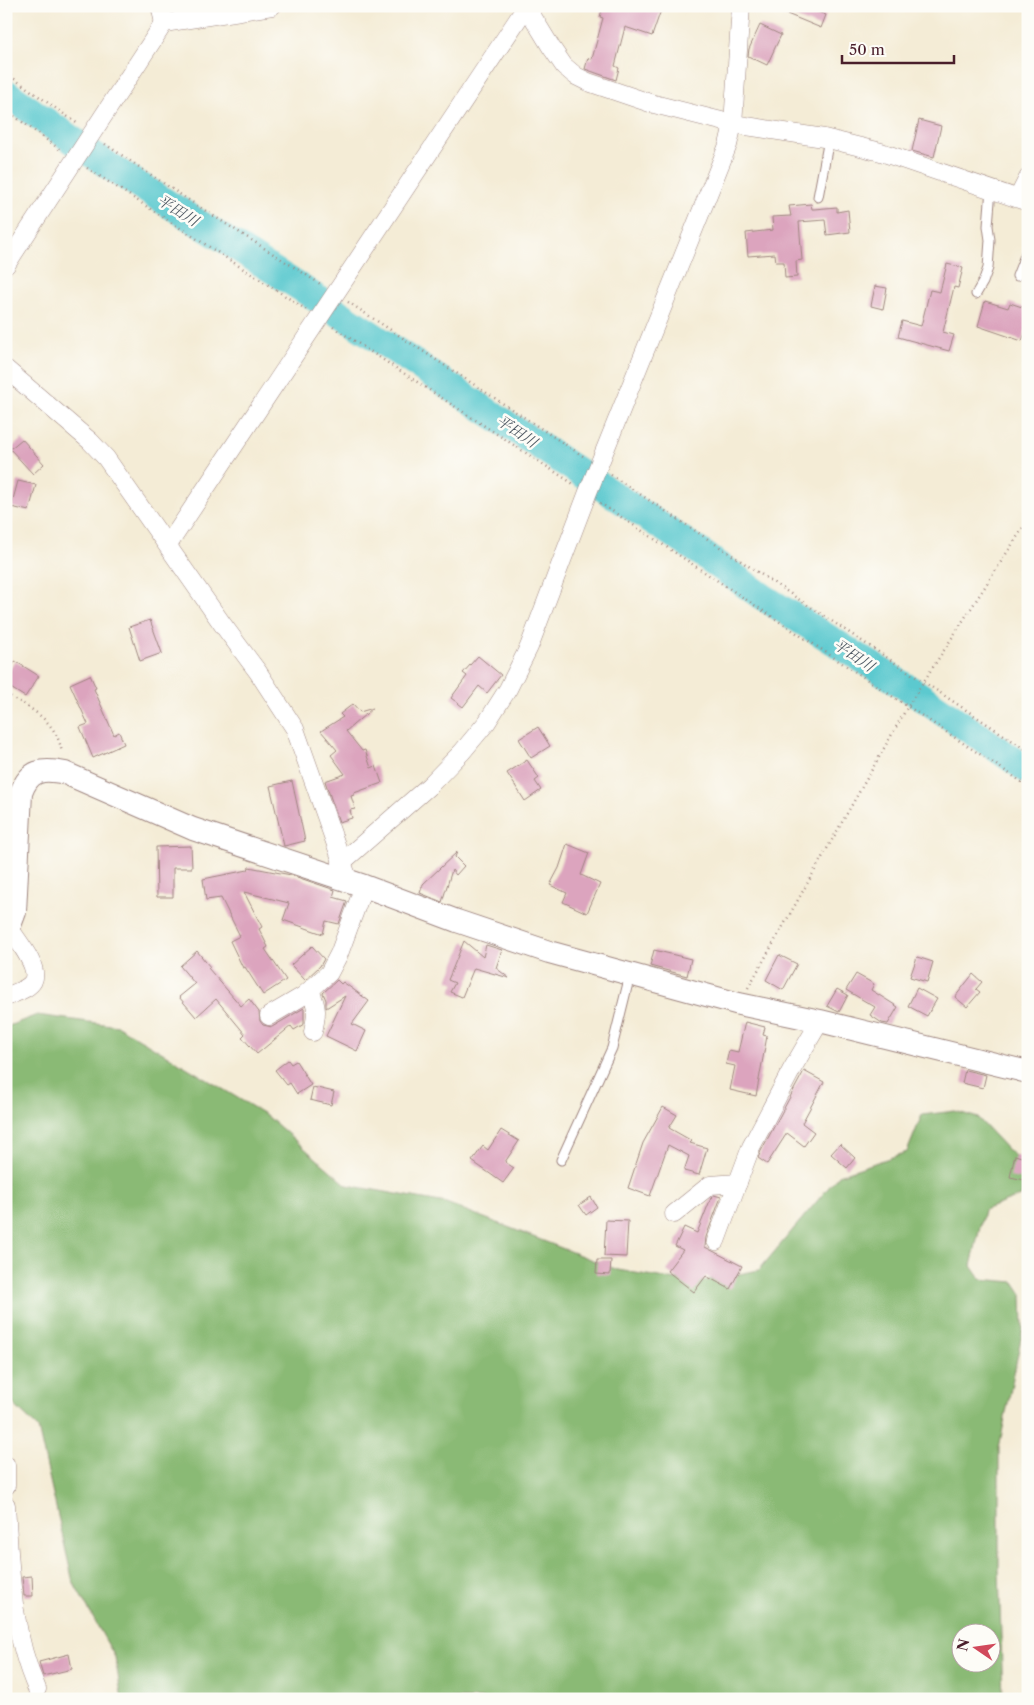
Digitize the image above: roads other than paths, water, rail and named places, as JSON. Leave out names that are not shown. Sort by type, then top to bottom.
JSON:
[{"type":"street","points":[[6,266],[77,159],[162,15],[272,6]]},
{"type":"street","points":[[352,877],[429,786],[462,752],[487,722],[508,689],[529,647],[598,467],[716,180],[728,145],[733,124],[741,6]]},
{"type":"street","points":[[168,545],[526,7],[564,66],[576,76],[618,93],[733,124],[829,139],[881,152],[1023,200],[1028,178]]},
{"type":"street","points":[[6,369],[90,441],[106,458],[258,672],[295,729],[352,877],[339,954],[329,973],[310,991],[269,1016]]},
{"type":"street","points":[[6,997],[28,987],[33,981],[34,971],[28,956],[8,932],[15,912],[21,793],[25,782],[31,775],[42,771],[60,772],[193,829],[352,877],[457,921],[549,952],[739,1004],[820,1021],[1028,1072]]},
{"type":"street","points":[[310,991],[316,1001],[317,1009],[313,1032]]},
{"type":"street","points":[[716,1241],[751,1147],[820,1021]]},
{"type":"street","points":[[674,1214],[710,1185],[738,1183]]},
{"type":"street","points":[[6,1465],[6,1486]]},
{"type":"street","points":[[6,1505],[10,1575],[18,1633],[29,1671],[37,1689]]},
{"type":"lane","points":[[818,197],[829,139]]},
{"type":"lane","points":[[976,294],[988,268],[990,240],[988,226],[991,189]]},
{"type":"lane","points":[[1017,276],[1028,248]]},
{"type":"lane","points":[[561,1160],[612,1048],[630,975]]},
{"type":"waterway","name":"平田川","points":[[6,93],[112,168],[301,288],[700,552],[763,597],[916,693],[1028,770]]}]
